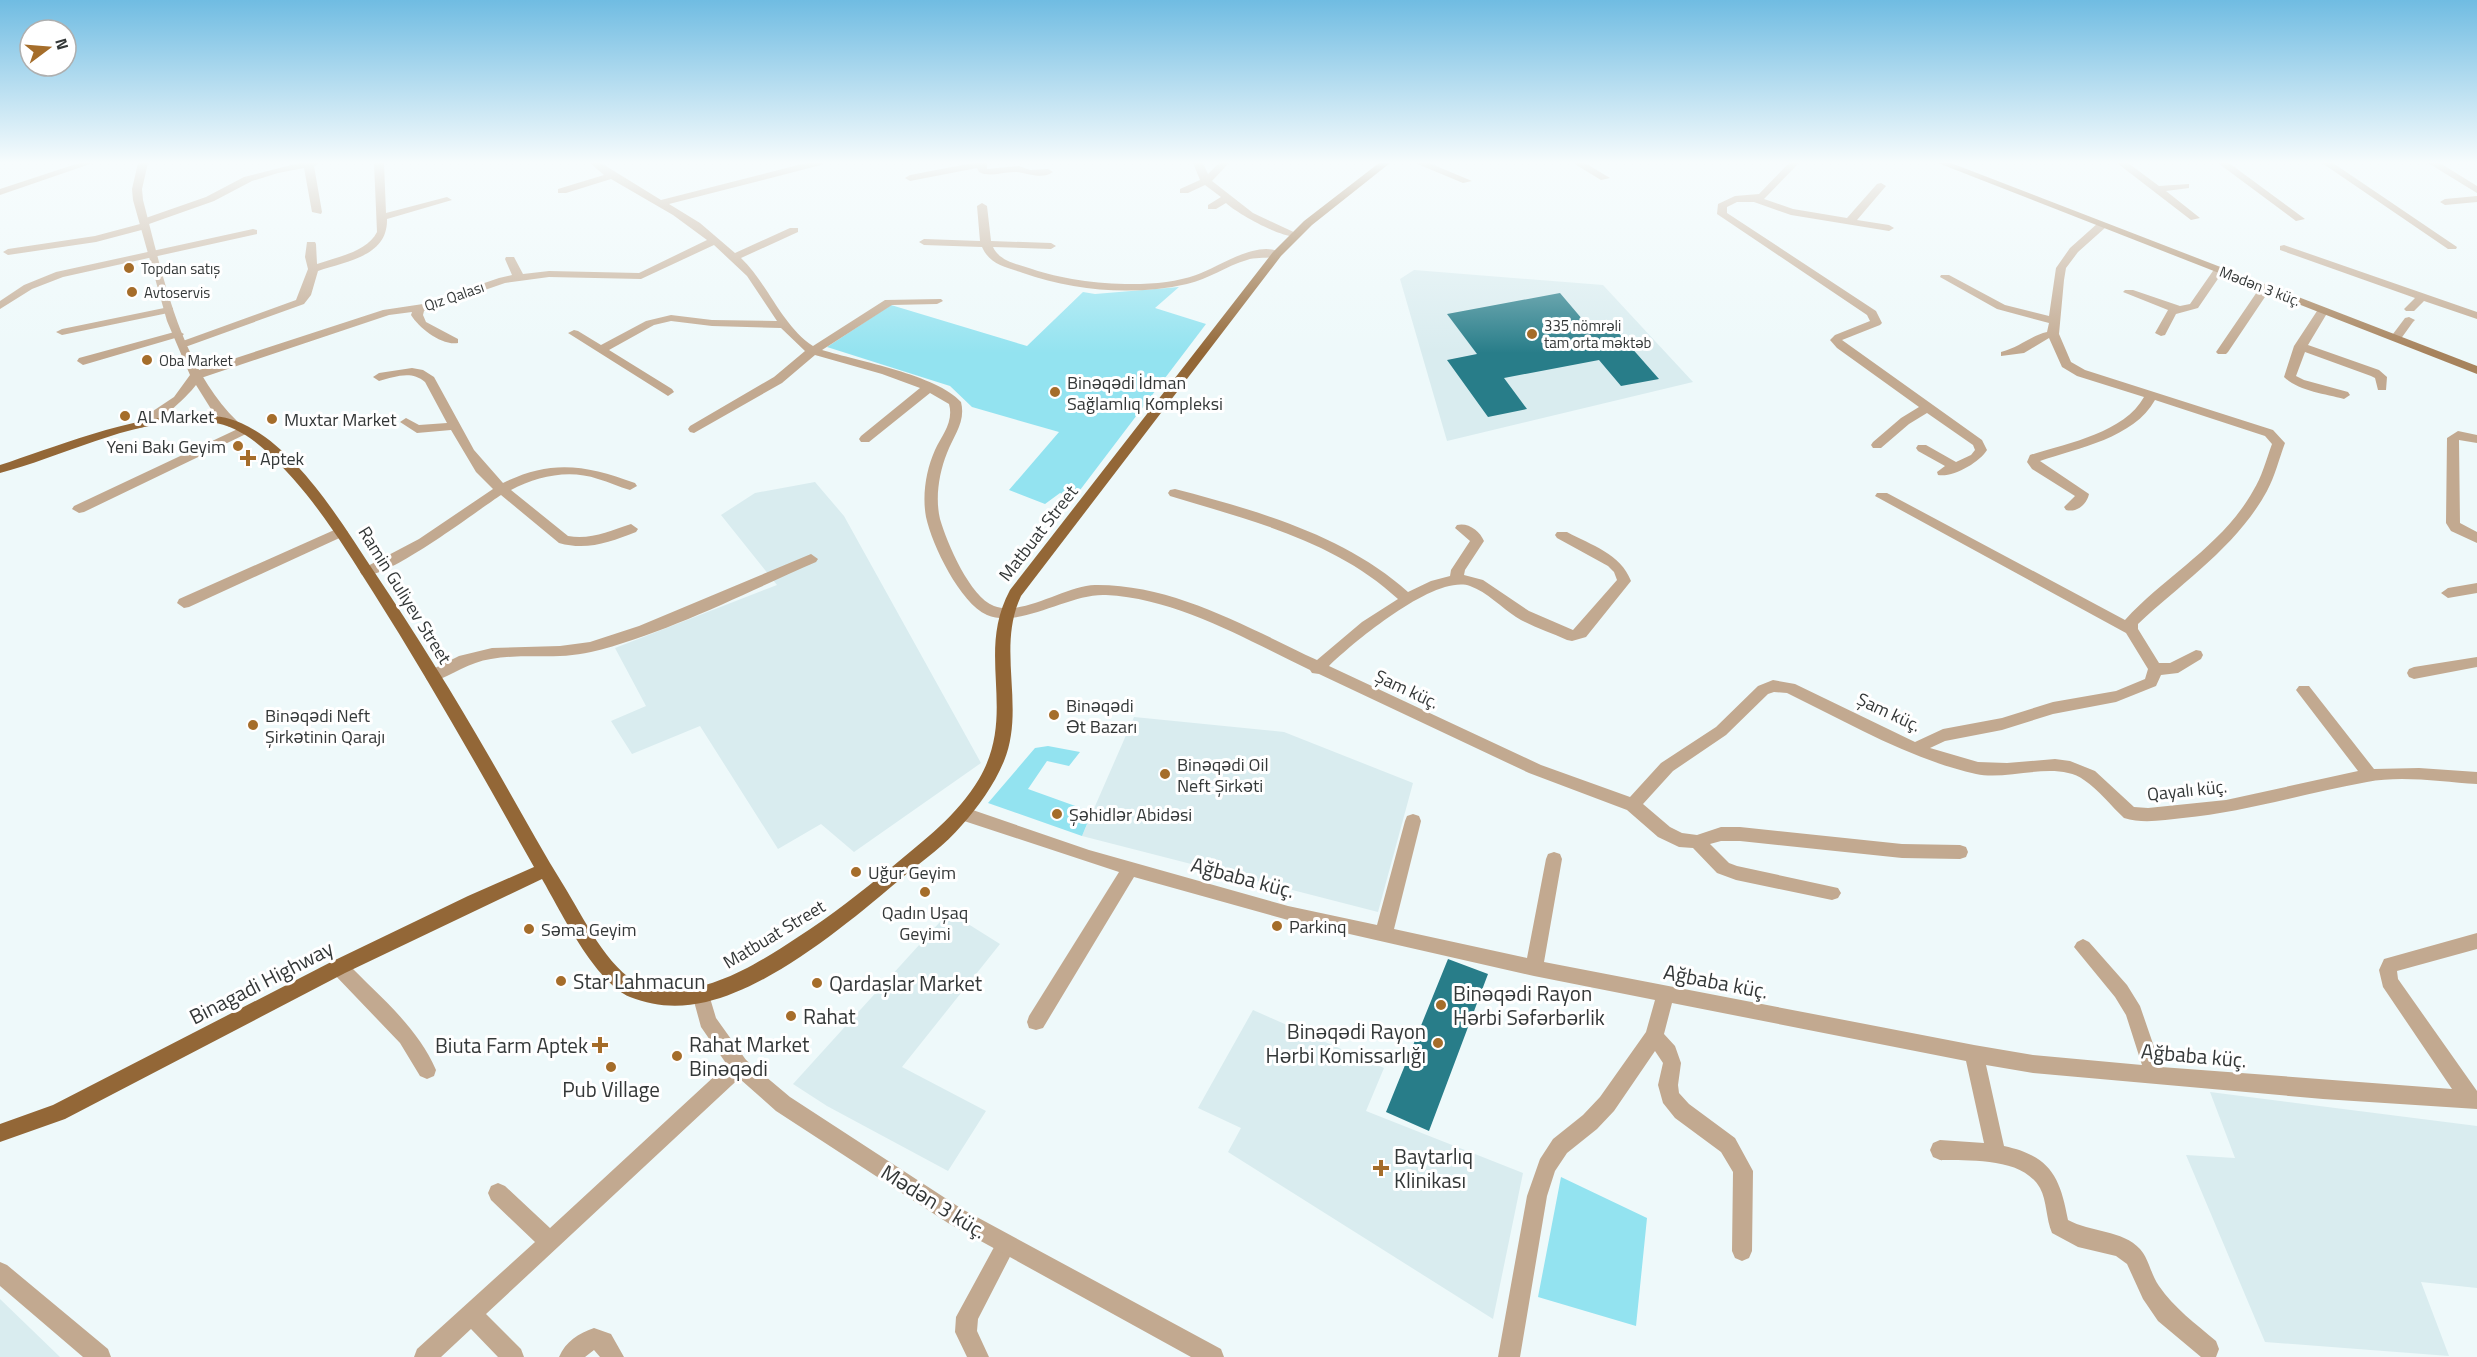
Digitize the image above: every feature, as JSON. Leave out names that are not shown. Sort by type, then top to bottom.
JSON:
[{"type":"main road","name":"Matbuat Street","points":[[701,994],[733,984],[808,941],[944,834],[964,814],[993,768],[1003,734],[1006,710],[1000,637],[1006,613],[1032,570],[1278,254],[1306,226]]},
{"type":"main road","name":"Mədən 3 küç.","points":[[2105,226],[2477,370]]},
{"type":"main road","points":[[0,469],[138,425],[178,419],[207,419],[239,427]]},
{"type":"main road","name":"Ramin Guliyev Street","points":[[239,427],[275,454],[300,478],[341,532],[432,676],[504,796],[544,870],[616,978],[634,991],[657,997],[678,999],[701,994]]},
{"type":"main road","name":"Binagadi Highway","points":[[0,1133],[58,1112],[339,967],[474,901],[544,870]]},
{"type":"street","points":[[8,252],[96,239],[137,226]]},
{"type":"street","name":"Ramin Guliyev Street","points":[[146,226],[169,310],[197,375],[215,408],[239,427]]},
{"type":"street","points":[[313,269],[374,245],[381,238],[382,226]]},
{"type":"street","points":[[695,226],[734,257],[760,286],[797,342],[813,351],[929,387],[955,402],[958,414],[939,456],[931,495],[936,525],[945,549],[968,591],[982,605],[1006,613]]},
{"type":"street","points":[[984,226],[986,245],[991,256],[998,261],[1047,278],[1081,285],[1182,282],[1252,253],[1278,254]]},
{"type":"street","points":[[1275,226],[1295,235]]},
{"type":"street","points":[[1741,226],[1872,313],[1876,323],[1836,340],[1841,346],[1978,443],[1981,450],[1976,458],[1949,470],[1922,448]]},
{"type":"street","points":[[1878,226],[1889,228]]},
{"type":"street","points":[[2101,226],[2074,250],[2061,268],[2054,328],[2066,364],[2073,369],[2268,433],[2279,443],[2259,494],[2236,525],[2202,562],[2132,622],[2131,629]]},
{"type":"street","points":[[2421,226],[2452,247]]},
{"type":"street","points":[[734,257],[794,230]]},
{"type":"street","points":[[0,306],[40,281],[83,269],[253,232]]},
{"type":"street","name":"Qız Qalası","points":[[197,375],[387,312],[419,308],[518,276],[549,274],[641,276],[713,241]]},
{"type":"street","points":[[924,242],[1051,246]]},
{"type":"street","points":[[83,361],[181,339],[300,302],[307,291],[308,280],[313,269],[310,257],[311,244]]},
{"type":"street","points":[[2284,248],[2477,316]]},
{"type":"street","points":[[510,258],[518,276]]},
{"type":"street","points":[[2129,292],[2176,309],[2194,306],[2219,270]]},
{"type":"street","points":[[1945,277],[2001,307],[2054,328]]},
{"type":"street","points":[[2222,352],[2265,288]]},
{"type":"street","points":[[2396,338],[2422,296]]},
{"type":"street","points":[[694,429],[778,380],[813,351],[889,302],[937,301]]},
{"type":"street","points":[[419,308],[417,315],[422,324],[454,341]]},
{"type":"street","points":[[2161,333],[2172,312],[2176,309]]},
{"type":"street","points":[[62,332],[169,310]]},
{"type":"street","points":[[2323,310],[2300,346],[2290,377],[2300,383],[2344,395]]},
{"type":"street","points":[[602,349],[650,323],[671,318],[712,323],[785,325]]},
{"type":"street","points":[[2005,354],[2018,353],[2029,346],[2035,338],[2054,328]]},
{"type":"street","points":[[574,333],[668,392]]},
{"type":"street","points":[[2300,346],[2375,373],[2381,377],[2382,387]]},
{"type":"street","points":[[379,377],[414,371],[423,373],[468,452],[481,469],[500,488],[564,540],[580,543],[604,539],[631,529]]},
{"type":"street","points":[[138,425],[178,400],[197,375]]},
{"type":"street","points":[[865,439],[929,387]]},
{"type":"street","points":[[2071,507],[2081,499],[2082,494],[2037,466],[2033,462],[2035,458],[2104,433],[2138,416],[2149,405],[2152,394]]},
{"type":"street","points":[[1877,445],[1905,421],[1928,406]]},
{"type":"street","points":[[406,422],[417,429],[454,426]]},
{"type":"street","points":[[79,509],[239,427]]},
{"type":"street","points":[[2477,439],[2458,435],[2453,438],[2452,467],[2453,523],[2456,528],[2477,538]]},
{"type":"street","points":[[367,572],[423,542],[500,488],[526,477],[561,470],[606,475],[630,486]]},
{"type":"street","points":[[1175,493],[1289,531],[1357,561],[1382,577],[1407,599]]},
{"type":"street","points":[[1882,496],[2131,629],[2155,669],[2173,669],[2196,656]]},
{"type":"street","points":[[1457,578],[1458,570],[1477,541],[1475,536],[1462,528]]},
{"type":"street","points":[[184,603],[341,532]]},
{"type":"street","points":[[1317,669],[1337,648],[1407,599],[1441,581],[1457,578],[1472,581],[1521,613],[1572,636],[1581,633],[1624,581],[1620,570],[1613,563],[1562,535]]},
{"type":"street","points":[[432,676],[464,660],[492,653],[560,651],[601,644],[644,630],[811,559]]},
{"type":"street","points":[[2448,593],[2477,588]]},
{"type":"street","name":"Şam küç.","points":[[1006,613],[1024,612],[1067,595],[1089,590],[1142,595],[1209,616],[1317,669],[1535,769],[1633,805],[1667,766],[1721,731],[1763,690],[1773,686],[1790,688],[1917,750],[1924,742],[1941,737],[2000,725],[2053,708],[2116,697],[2140,690],[2151,682],[2155,669]]},
{"type":"street","points":[[2414,673],[2477,662]]},
{"type":"street","points":[[2304,690],[2370,775]]},
{"type":"street","name":"Qayalı küç.","points":[[1917,750],[1978,768],[2007,769],[2055,765],[2070,767],[2089,775],[2130,813],[2148,815],[2226,807],[2370,775],[2419,774],[2477,778]]},
{"type":"street","points":[[1633,805],[1664,832],[1679,840],[1697,842],[1721,834],[1740,834],[1902,851],[1960,852]]},
{"type":"street","name":"Ağbaba küç.","points":[[964,814],[1035,840],[1288,913],[1665,995],[1974,1054],[2033,1064],[2323,1090],[2474,1100]]},
{"type":"street","points":[[1384,933],[1413,821]]},
{"type":"street","points":[[1697,842],[1723,868],[1736,873],[1832,893]]},
{"type":"street","points":[[1534,968],[1554,859]]},
{"type":"street","points":[[1035,1022],[1130,869]]},
{"type":"street","points":[[2474,1100],[2389,981],[2388,970],[2390,965],[2477,941]]},
{"type":"street","points":[[2083,947],[2121,992],[2134,1012],[2154,1074]]},
{"type":"street","points":[[339,967],[407,1037],[427,1070]]},
{"type":"street","name":"Mədən 3 küç.","points":[[701,994],[708,1021],[739,1066],[783,1104],[955,1216],[1214,1357]]},
{"type":"street","points":[[1509,1357],[1537,1196],[1547,1166],[1560,1146],[1590,1122],[1607,1104],[1654,1036],[1665,995]]},
{"type":"street","points":[[1654,1036],[1668,1052],[1672,1064],[1668,1084],[1670,1097],[1682,1111],[1728,1145],[1743,1171],[1742,1251]]},
{"type":"street","points":[[1974,1054],[1996,1153]]},
{"type":"street","points":[[425,1357],[739,1066]]},
{"type":"street","points":[[1940,1150],[1996,1153],[2030,1164],[2040,1171],[2048,1181],[2059,1226],[2078,1237],[2121,1247],[2134,1257],[2150,1292],[2166,1313],[2208,1349]]},
{"type":"street","points":[[498,1193],[549,1241]]},
{"type":"street","points":[[978,1357],[966,1332],[967,1317],[1005,1245]]},
{"type":"street","points":[[0,1272],[100,1357]]},
{"type":"street","points":[[472,1315],[513,1357]]},
{"type":"street","points":[[570,1357],[584,1343],[594,1339],[603,1342],[613,1357]]},
{"type":"shaded area","name":"335 nömrəli tam orta məktəb","points":[[1414,270],[1603,285],[1693,382],[1447,441],[1400,279]]},
{"type":"shaded area","name":"Binəqədi İdman Sağlamlıq Kompleksi","points":[[1179,287],[1155,308],[1206,324],[1074,498],[1060,493],[1045,504],[1009,490],[1059,432],[972,407],[950,386],[827,347],[891,305],[1027,346],[1083,292],[1095,294]]},
{"type":"shaded area","points":[[815,482],[844,516],[981,763],[854,852],[821,824],[778,849],[700,726],[632,754],[611,721],[646,706],[615,648],[777,585],[721,515],[755,493]]},
{"type":"shaded area","points":[[1134,717],[1284,732],[1413,783],[1378,912],[1082,836]]},
{"type":"shaded area","points":[[1048,746],[1080,752],[1069,766],[1047,761],[1028,789],[1092,812],[1082,836],[988,803],[1035,748]]},
{"type":"shaded area","points":[[949,912],[1000,944],[902,1067],[986,1111],[948,1171],[827,1106],[793,1084]]},
{"type":"shaded area","name":"Baytarlıq Klinikası","points":[[1253,1010],[1384,1068],[1366,1111],[1523,1173],[1493,1319],[1228,1152],[1241,1128],[1198,1108]]},
{"type":"shaded area","points":[[2210,1092],[2477,1126],[2477,1288],[2421,1282],[2449,1356],[2265,1342],[2186,1155],[2235,1158]]},
{"type":"shaded area","points":[[1561,1177],[1647,1218],[1636,1326],[1538,1297]]},
{"type":"shaded area","points":[[0,1299],[60,1357],[0,1357]]},
{"type":"building","name":"335 nömrəli tam orta məktəb","points":[[1560,293],[1594,333],[1615,329],[1659,379],[1621,386],[1599,360],[1504,378],[1527,409],[1488,417],[1447,360],[1477,354],[1447,314]]},
{"type":"building","name":"Binəqədi Rayon Hərbi Komissarlığı","points":[[1448,959],[1488,974],[1429,1131],[1386,1112]]},
{"type":"place","name":"Topdan satış","points":[[129,268]]},
{"type":"place","name":"Avtoservis","points":[[132,292]]},
{"type":"place","name":"335 nömrəli tam orta məktəb","points":[[1532,334]]},
{"type":"place","name":"Oba Market","points":[[147,360]]},
{"type":"place","name":"Binəqədi İdman Sağlamlıq Kompleksi","points":[[1055,392]]},
{"type":"place","name":"AL Market","points":[[125,416]]},
{"type":"place","name":"Muxtar Market","points":[[272,419]]},
{"type":"place","name":"Yeni Bakı Geyim","points":[[238,446]]},
{"type":"place","name":"Aptek","points":[[248,458]]},
{"type":"place","name":"Binəqədi Ət Bazarı","points":[[1054,715]]},
{"type":"place","name":"Binəqədi Neft Şirkətinin Qarajı","points":[[253,725]]},
{"type":"place","name":"Binəqədi Oil Neft Şirkəti","points":[[1165,774]]},
{"type":"place","name":"Şəhidlər Abidəsi","points":[[1057,814]]},
{"type":"place","name":"Uğur Geyim","points":[[856,872]]},
{"type":"place","name":"Qadın Uşaq Geyimi","points":[[925,892]]},
{"type":"place","name":"Parkinq","points":[[1277,926]]},
{"type":"place","name":"Səma Geyim","points":[[529,929]]},
{"type":"place","name":"Star Lahmacun","points":[[561,981]]},
{"type":"place","name":"Qardaşlar Market","points":[[817,983]]},
{"type":"place","name":"Binəqədi Rayon Hərbi Səfərbərlik","points":[[1441,1005]]},
{"type":"place","name":"Rahat","points":[[791,1016]]},
{"type":"place","name":"Binəqədi Rayon Hərbi Komissarlığı","points":[[1438,1043]]},
{"type":"place","name":"Biuta Farm Aptek","points":[[600,1045]]},
{"type":"place","name":"Rahat Market Binəqədi","points":[[677,1056]]},
{"type":"place","name":"Pub Village","points":[[611,1067]]},
{"type":"place","name":"Baytarlıq Klinikası","points":[[1381,1168]]}]
